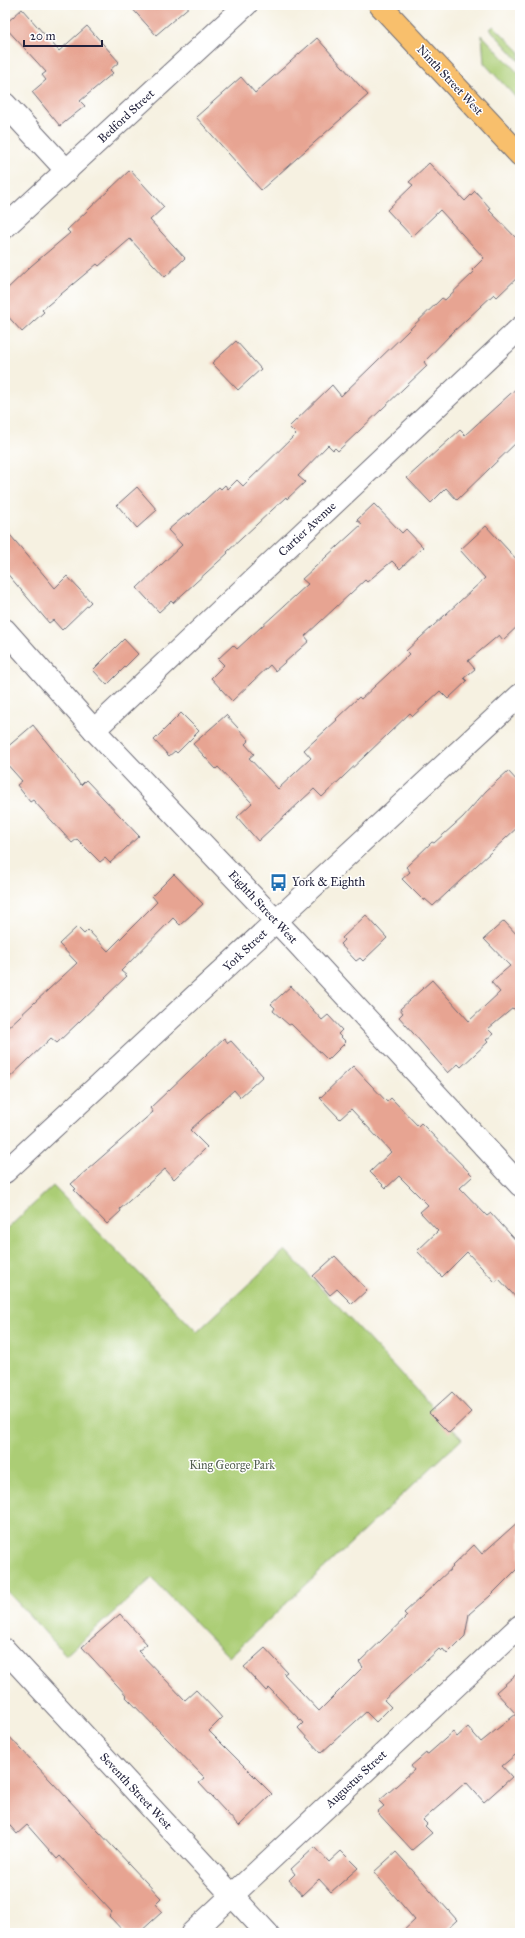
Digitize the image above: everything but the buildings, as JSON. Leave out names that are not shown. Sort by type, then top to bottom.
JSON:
[{"type":"main road","name":"Ninth Street West","points":[[380,5],[520,155]]},
{"type":"street","name":"Bedford Street","points":[[5,227],[246,5]]},
{"type":"street","points":[[5,104],[67,171]]},
{"type":"street","name":"Cartier Avenue","points":[[94,730],[520,328]]},
{"type":"street","name":"Eighth Street West","points":[[5,630],[94,730],[276,921],[520,1185]]},
{"type":"street","name":"York Street","points":[[5,1172],[520,695]]},
{"type":"street","name":"Augustus Street","points":[[192,1933],[520,1626]]},
{"type":"street","name":"Seventh Street West","points":[[5,1650],[266,1933]]},
{"type":"green space","points":[[494,26],[520,52],[520,62],[490,29]]},
{"type":"green space","points":[[482,35],[520,75],[520,102],[484,63]]},
{"type":"green space","name":"King George Park","points":[[53,1186],[197,1332],[285,1250],[462,1439],[229,1657],[152,1578],[66,1655],[5,1589],[5,1231]]},
{"type":"place","name":"York & Eighth","points":[[279,882]]}]
